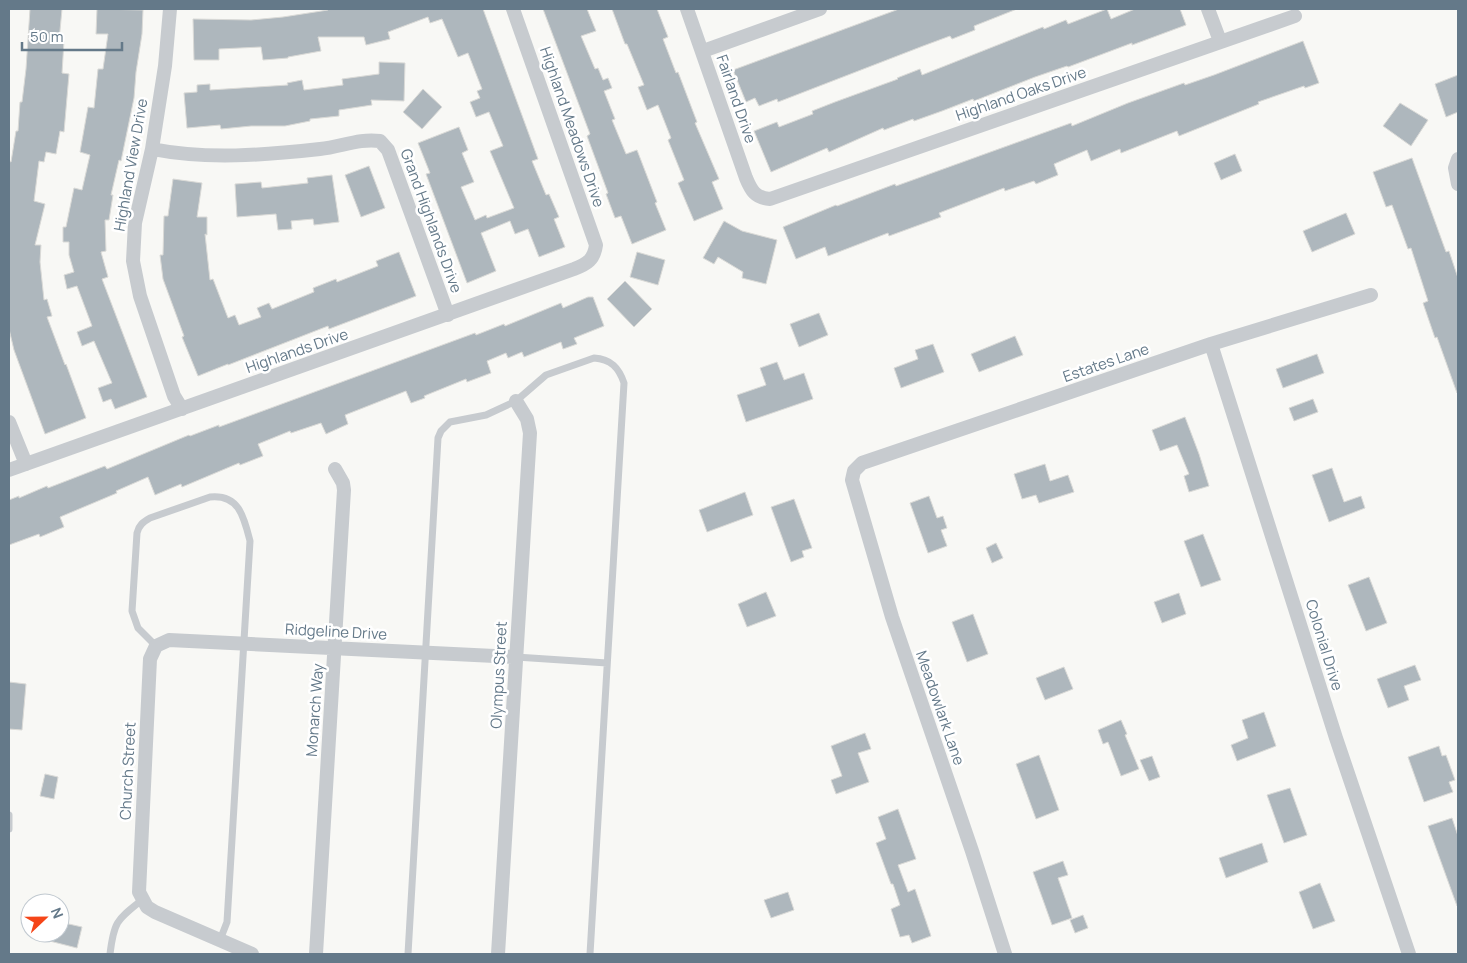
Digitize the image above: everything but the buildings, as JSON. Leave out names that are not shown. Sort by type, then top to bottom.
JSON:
[{"type":"street","name":"Highland View Drive","points":[[170,9],[166,66],[152,149],[135,223],[133,261],[140,296],[174,396],[182,409]]},
{"type":"street","name":"Highland Meadows Drive","points":[[513,9],[596,245],[593,257]]},
{"type":"street","name":"Fairland Drive","points":[[687,9],[746,178],[750,188],[758,197]]},
{"type":"street","points":[[703,51],[820,9]]},
{"type":"street","points":[[1208,9],[1220,41]]},
{"type":"street","name":"Highland Oaks Drive","points":[[758,197],[770,199],[782,196],[1295,16]]},
{"type":"street","name":"Grand Highlands Drive","points":[[152,149],[195,156],[267,154],[325,148],[368,139],[380,141],[388,150],[393,162],[448,315]]},
{"type":"street","points":[[1458,160],[1456,176],[1458,184]]},
{"type":"street","name":"Highlands Drive","points":[[9,470],[574,270],[584,265],[593,257]]},
{"type":"street","name":"Estates Lane","points":[[854,471],[862,463],[1212,344],[1371,295]]},
{"type":"street","name":"Colonial Drive","points":[[1212,344],[1336,738],[1409,954]]},
{"type":"street","name":"Olympus Street","points":[[498,954],[530,433],[527,418],[516,401]]},
{"type":"street","points":[[9,422],[26,464]]},
{"type":"street","name":"Monarch Way","points":[[316,954],[344,490],[340,476],[335,470]]},
{"type":"street","name":"Meadowlark Lane","points":[[854,471],[852,480],[892,617],[1005,954]]},
{"type":"street","name":"Ridgeline Drive","points":[[156,646],[169,640],[516,657]]},
{"type":"street","name":"Church Street","points":[[142,900],[139,884],[150,659],[156,646]]},
{"type":"street","points":[[142,900],[155,912],[252,954]]},
{"type":"lane","points":[[408,954],[438,438],[441,431],[450,422],[481,416],[516,401],[546,375],[588,359],[602,358],[618,368],[624,383],[590,954]]},
{"type":"lane","points":[[156,646],[138,628],[132,611],[136,542],[139,527],[150,518],[210,497],[220,496],[228,498],[235,503],[240,511],[250,541],[227,922],[220,940]]},
{"type":"lane","points":[[516,657],[607,664]]},
{"type":"lane","points":[[9,815],[9,829]]},
{"type":"lane","points":[[110,954],[112,935],[117,922],[142,900]]}]
